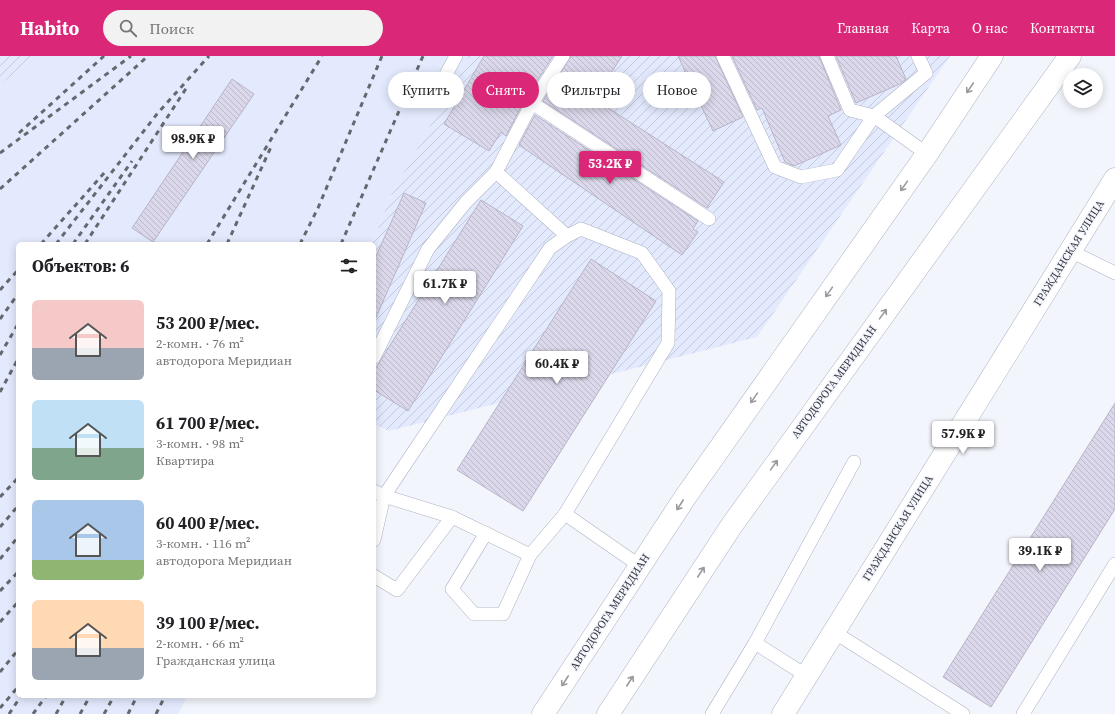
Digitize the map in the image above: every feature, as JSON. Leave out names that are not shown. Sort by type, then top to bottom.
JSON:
[{"type":"main road","name":"АВТОДОРОГА МЕРИДИАН","points":[[543,714],[690,490],[927,154],[992,56]]},
{"type":"main road","name":"АВТОДОРОГА МЕРИДИАН","points":[[608,714],[732,525],[1070,56]]},
{"type":"main road","name":"ГРАЖДАНСКАЯ УЛИЦА","points":[[783,714],[1115,179]]},
{"type":"lane","points":[[447,72],[456,56]]},
{"type":"lane","points":[[539,92],[563,56]]},
{"type":"lane","points":[[723,56],[775,167],[801,178],[837,170],[874,116],[926,73],[918,56]]},
{"type":"lane","points":[[827,56],[850,110],[874,116],[927,154]]},
{"type":"lane","points":[[376,353],[428,249],[466,202],[496,172],[529,108]]},
{"type":"lane","points":[[539,108],[709,219]]},
{"type":"lane","points":[[496,172],[567,236]]},
{"type":"lane","points":[[376,521],[379,493],[550,248],[567,236],[581,229],[642,253],[669,291],[668,344],[565,514],[530,555],[503,614],[474,614],[452,589],[486,533]]},
{"type":"lane","points":[[1070,251],[1115,273]]},
{"type":"lane","points":[[712,714],[755,642],[854,462]]},
{"type":"lane","points":[[379,493],[452,517],[530,555]]},
{"type":"lane","points":[[565,514],[640,566]]},
{"type":"lane","points":[[376,577],[397,590],[452,517]]},
{"type":"lane","points":[[1023,714],[1115,564]]},
{"type":"lane","points":[[834,632],[963,714]]},
{"type":"lane","points":[[755,642],[806,676]]},
{"type":"shaded area","points":[[0,56],[35,56],[0,85]]},
{"type":"shaded area","points":[[35,56],[469,56],[460,72],[388,72],[388,108],[440,108],[391,195],[373,242],[16,242],[16,698],[186,698],[178,714],[0,714],[0,85]]},
{"type":"shaded area","points":[[469,56],[950,56],[757,337],[389,431],[376,425],[376,242],[373,242],[391,195],[440,108],[464,108],[464,72],[460,72]]},
{"type":"building","points":[[484,56],[553,56],[539,78],[539,72],[475,72]]},
{"type":"building","points":[[571,56],[622,56],[612,72],[561,72]]},
{"type":"building","points":[[678,56],[715,56],[743,117],[713,131],[702,108],[711,108],[711,72],[685,72]]},
{"type":"building","points":[[732,56],[819,56],[841,110],[828,116],[841,145],[794,166],[785,162],[762,108],[757,110]]},
{"type":"building","points":[[836,56],[896,56],[906,79],[900,84],[856,103]]},
{"type":"building","points":[[472,76],[472,108],[520,108],[506,136],[501,132],[489,151],[444,124],[453,108],[464,108],[464,90]]},
{"type":"building","points":[[232,79],[254,94],[153,242],[132,228]]},
{"type":"building","points":[[547,95],[547,104],[543,101]]},
{"type":"building","points":[[554,108],[608,108],[724,182],[707,208]]},
{"type":"building","points":[[535,115],[698,221],[693,229],[698,232],[682,255],[519,145]]},
{"type":"building","points":[[404,193],[426,203],[376,317],[376,256]]},
{"type":"building","points":[[481,200],[523,226],[408,411],[376,391],[376,368]]},
{"type":"building","points":[[591,259],[656,301],[523,511],[457,470]]},
{"type":"building","points":[[1115,403],[1115,509],[991,707],[943,677]]},
{"type":"railway","points":[[19,133],[104,56]]},
{"type":"railway","points":[[0,153],[131,56]]},
{"type":"railway","points":[[0,189],[148,56]]},
{"type":"railway","points":[[58,242],[157,114],[209,56]]},
{"type":"railway","points":[[208,242],[322,56]]},
{"type":"railway","points":[[301,242],[318,208],[382,56]]},
{"type":"railway","points":[[342,242],[423,56]]},
{"type":"railway","points":[[86,242],[187,87]]},
{"type":"railway","points":[[228,242],[271,147]]},
{"type":"railway","points":[[74,242],[132,161]]},
{"type":"railway","points":[[43,242],[105,172]]},
{"type":"railway","points":[[0,290],[16,272]]},
{"type":"railway","points":[[0,319],[16,297]]},
{"type":"railway","points":[[0,355],[16,327]]},
{"type":"railway","points":[[0,392],[16,363]]},
{"type":"railway","points":[[0,497],[16,480]]},
{"type":"railway","points":[[0,527],[16,508]]},
{"type":"railway","points":[[0,559],[16,539]]},
{"type":"railway","points":[[0,591],[16,574]]},
{"type":"railway","points":[[0,622],[16,604]]},
{"type":"railway","points":[[0,672],[16,652]]},
{"type":"railway","points":[[0,708],[16,689]]},
{"type":"railway","points":[[9,714],[20,698]]},
{"type":"railway","points":[[33,714],[45,698]]},
{"type":"railway","points":[[56,714],[65,698]]},
{"type":"railway","points":[[80,714],[89,698]]},
{"type":"railway","points":[[104,714],[113,698]]},
{"type":"railway","points":[[128,714],[136,698]]},
{"type":"railway","points":[[156,714],[164,698]]}]
